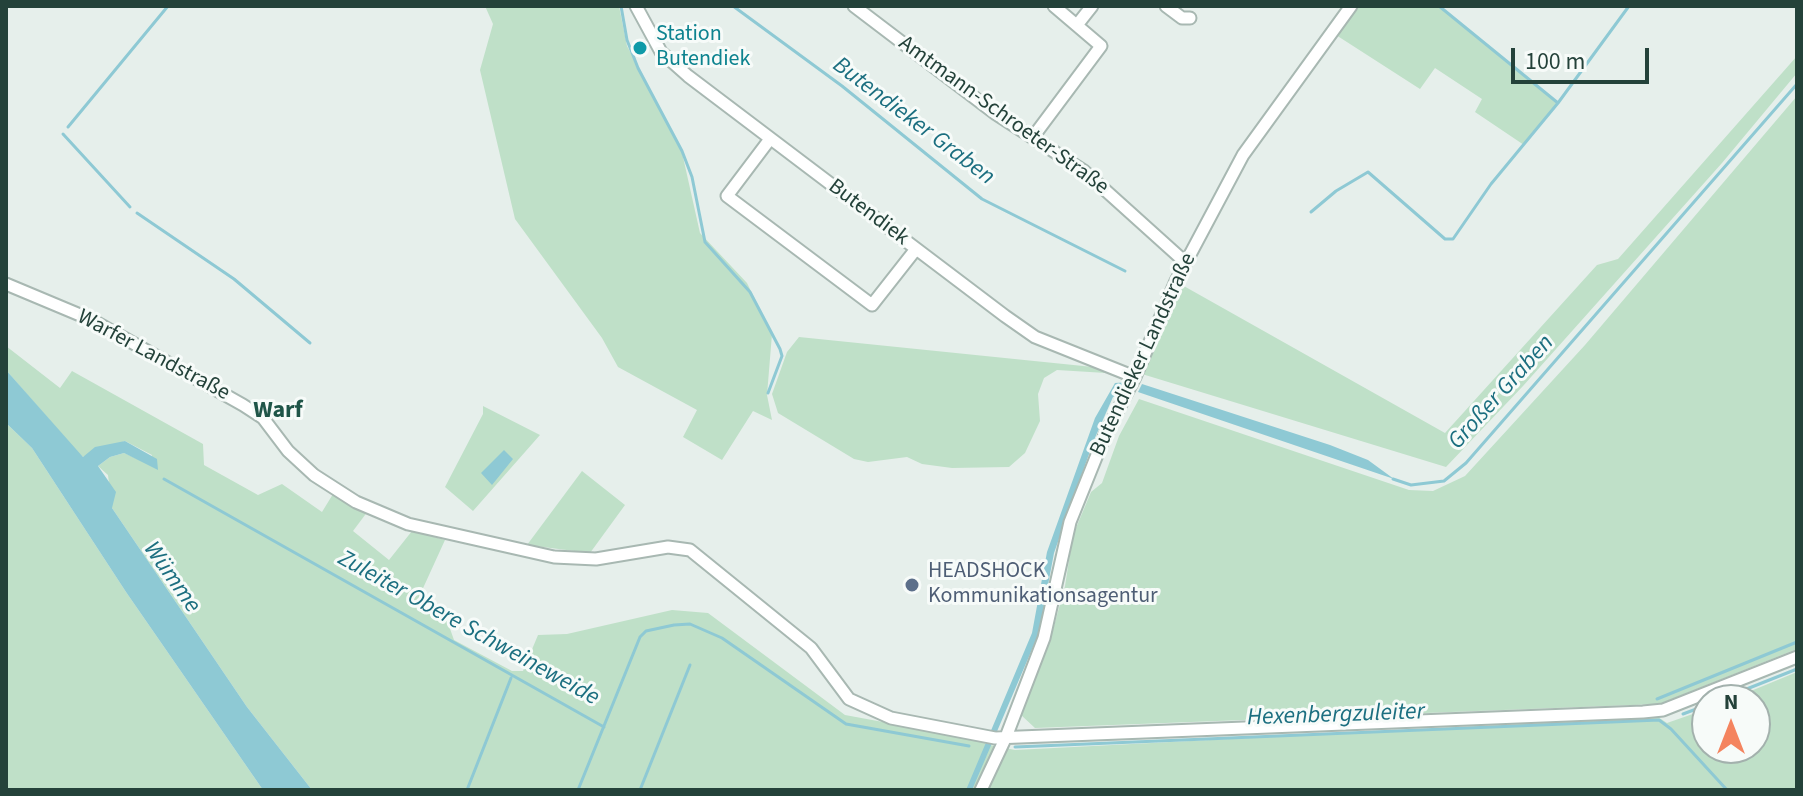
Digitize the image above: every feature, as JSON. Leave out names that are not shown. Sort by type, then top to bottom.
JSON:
[{"type":"street","name":"Butendiek","points":[[636,6],[661,52],[916,249],[1035,337],[1135,377]]},
{"type":"street","name":"Amtmann-Schroeter-Straße","points":[[854,6],[996,114],[1084,171],[1185,262]]},
{"type":"street","points":[[1033,137],[1101,46],[1054,6]]},
{"type":"street","points":[[1077,25],[1092,6]]},
{"type":"street","points":[[1166,6],[1182,18],[1190,18]]},
{"type":"street","name":"Butendieker Landstraße","points":[[981,790],[996,737],[1047,627],[1070,522],[1105,435],[1135,377],[1185,262],[1243,155],[1351,6]]},
{"type":"street","points":[[770,139],[727,196],[872,305],[916,249]]},
{"type":"street","name":"Warfer Landstraße","points":[[6,284],[92,320],[243,405],[263,418],[288,451],[314,475],[356,502],[421,528],[554,557],[596,559],[668,547],[690,550],[811,648],[849,699],[891,718],[996,737],[1643,712],[1663,710],[1797,657]]},
{"type":"green space","points":[[485,6],[619,6],[627,46],[681,148],[700,233],[747,283],[772,334],[767,395],[772,420],[753,411],[722,460],[683,437],[697,410],[618,367],[602,338],[515,219],[480,70],[493,24]]},
{"type":"green space","points":[[1356,6],[1439,6],[1558,103],[1524,145],[1475,112],[1482,99],[1435,68],[1420,89],[1336,35]]},
{"type":"green space","points":[[1797,56],[1797,73],[1722,163],[1523,386],[1446,467],[1142,374],[1182,285],[1445,433],[1597,265],[1618,259]]},
{"type":"green space","points":[[1797,96],[1797,649],[1709,684],[1691,684],[1691,691],[1659,704],[1035,728],[1021,715],[1049,644],[1065,586],[1073,535],[1091,492],[1102,483],[1119,436],[1139,399],[1409,490],[1433,491],[1465,476],[1585,345]]},
{"type":"green space","points":[[799,337],[1093,367],[1106,373],[1057,370],[1044,378],[1038,394],[1040,421],[1025,453],[1009,467],[952,468],[922,464],[907,457],[868,462],[854,459],[778,413],[772,394],[787,352]]},
{"type":"green space","points":[[6,346],[60,388],[72,371],[203,444],[204,465],[258,495],[282,484],[322,512],[333,494],[368,511],[353,531],[389,560],[412,531],[445,540],[419,597],[443,609],[454,640],[512,671],[523,671],[538,635],[567,634],[672,610],[708,613],[845,715],[986,741],[985,744],[1015,750],[1658,717],[1667,723],[1691,715],[1691,764],[1771,764],[1771,684],[1768,684],[1797,672],[1797,790],[312,790],[247,707],[112,508],[108,475],[98,466],[110,457],[124,453],[149,464],[152,455],[125,441],[83,457],[6,370]]},
{"type":"green space","points":[[483,406],[540,435],[473,511],[445,487],[483,414]]},
{"type":"green space","points":[[6,423],[32,448],[126,592],[263,790],[6,790]]},
{"type":"green space","points":[[582,471],[625,505],[590,553],[527,545]]},
{"type":"water","points":[[6,370],[83,457],[95,447],[125,441],[157,459],[158,470],[124,453],[110,457],[98,466],[116,492],[112,508],[247,707],[312,790],[263,790],[126,592],[32,448],[6,423]]},
{"type":"water","points":[[1130,382],[1126,390],[1113,397],[1094,440],[1054,553],[1039,633],[972,790],[966,790],[1032,633],[1047,552],[1095,418],[1115,383]]},
{"type":"water","points":[[1142,384],[1330,445],[1368,460],[1394,479],[1138,392]]},
{"type":"water","points":[[504,450],[513,459],[492,485],[481,473]]},
{"type":"waterway","points":[[68,127],[168,6]]},
{"type":"waterway","points":[[621,6],[627,40],[638,68],[682,151],[692,177],[705,242],[750,292],[780,349],[782,356],[768,393]]},
{"type":"waterway","name":"Butendieker Graben","points":[[733,6],[842,86],[982,199],[1125,271]]},
{"type":"waterway","points":[[1311,212],[1336,191],[1368,172],[1445,239],[1453,239],[1491,184],[1558,103],[1439,6]]},
{"type":"waterway","points":[[1558,103],[1629,6]]},
{"type":"waterway","name":"Großer Graben","points":[[1393,479],[1411,485],[1444,481],[1466,463],[1797,84]]},
{"type":"waterway","points":[[63,134],[130,207]]},
{"type":"waterway","points":[[137,213],[234,279],[310,343]]},
{"type":"waterway","name":"Zuleiter Obere Schweineweide","points":[[164,479],[604,727]]},
{"type":"waterway","name":"Zuleiter Obere Schweineweide","points":[[578,790],[640,637],[646,631],[674,625],[690,624],[722,638],[846,724],[969,746]]},
{"type":"waterway","points":[[1657,699],[1797,642]]},
{"type":"waterway","points":[[640,790],[690,665]]},
{"type":"waterway","name":"Hexenbergzuleiter","points":[[1759,684],[1797,669]]},
{"type":"waterway","points":[[467,790],[511,678]]},
{"type":"waterway","name":"Hexenbergzuleiter","points":[[1683,714],[1691,711]]},
{"type":"waterway","name":"Hexenbergzuleiter","points":[[1015,747],[1659,720],[1727,790]]},
{"type":"place","name":"Station Butendiek","points":[[640,48]]},
{"type":"place","name":"HEADSHOCK Kommunikationsagentur","points":[[912,585]]},
{"type":"district","name":"Warf","points":[[278,412]]},
{"type":"water label","name":"Wümme","points":[[171,578]]}]
